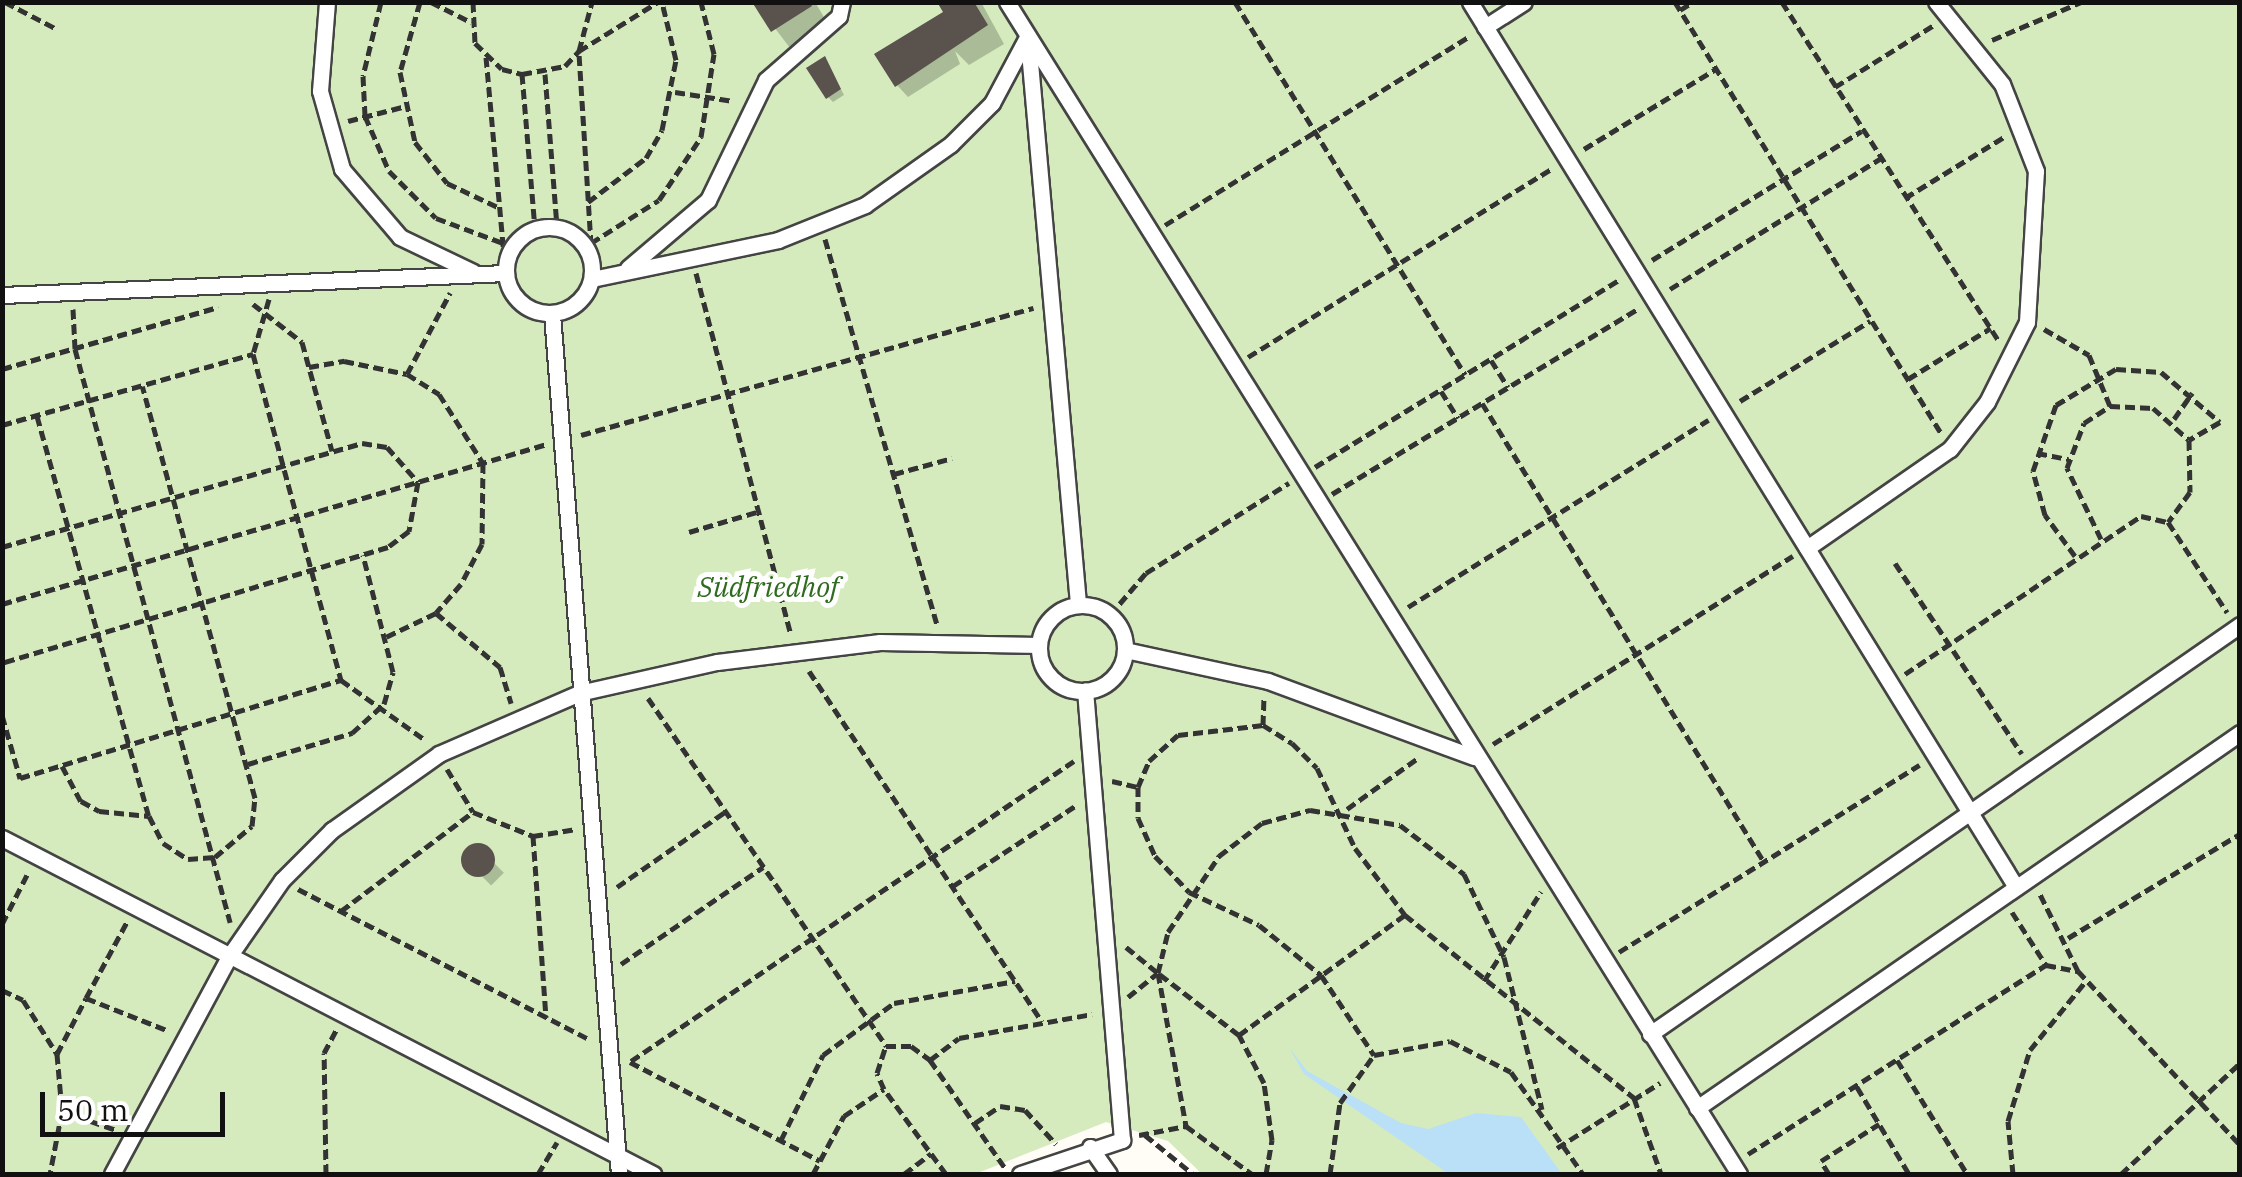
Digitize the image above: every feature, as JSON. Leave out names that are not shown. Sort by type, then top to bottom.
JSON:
[{"type":"lane","points":[[327,2],[325,126],[342,170],[400,237],[486,277]]},
{"type":"lane","points":[[618,274],[657,252],[708,200],[751,104],[842,2]]},
{"type":"lane","points":[[1007,2],[1474,756],[1736,1169]]},
{"type":"lane","points":[[1470,2],[2016,888]]},
{"type":"lane","points":[[1486,27],[1524,2]]},
{"type":"lane","points":[[1806,548],[1950,448],[2012,361],[2027,322],[2040,218],[2022,126],[1976,44],[1936,2]]},
{"type":"lane","points":[[592,273],[618,274],[693,260],[821,226],[951,144],[992,103],[1028,36]]},
{"type":"lane","points":[[1028,36],[1048,303],[1078,604]]},
{"type":"lane","points":[[558,228],[585,246],[592,273],[582,299],[552,314],[521,303],[506,273],[516,242],[535,229],[558,228]]},
{"type":"lane","points":[[2,296],[486,277],[506,273]]},
{"type":"lane","points":[[552,314],[594,903],[619,1174]]},
{"type":"lane","points":[[1078,604],[1110,615],[1125,650],[1114,676],[1085,691],[1053,680],[1038,645],[1049,619],[1078,604]]},
{"type":"lane","points":[[1650,1034],[2238,626]]},
{"type":"lane","points":[[112,1174],[230,955],[282,880],[332,830],[438,754],[515,716],[634,678],[796,651],[942,639],[1038,645]]},
{"type":"lane","points":[[1125,650],[1268,681],[1474,756]]},
{"type":"lane","points":[[1020,1174],[1063,1155],[1122,1140],[1101,926],[1085,691]]},
{"type":"lane","points":[[1697,1108],[2240,733]]},
{"type":"lane","points":[[2,838],[652,1174]]},
{"type":"lane","points":[[1090,1147],[1109,1174]]},
{"type":"path","points":[[381,2],[367,45],[366,116],[409,196],[436,218],[503,243]]},
{"type":"path","points":[[420,2],[405,41],[402,107],[447,183],[500,208]]},
{"type":"path","points":[[431,2],[470,22]]},
{"type":"path","points":[[472,2],[470,22],[486,56],[506,273]]},
{"type":"path","points":[[592,2],[579,51],[592,273]]},
{"type":"path","points":[[486,56],[522,74],[545,74],[660,2],[675,92],[646,158],[588,202]]},
{"type":"path","points":[[591,243],[659,200],[701,137],[712,98],[702,2]]},
{"type":"path","points":[[1235,2],[1466,375]]},
{"type":"path","points":[[1676,2],[1950,448]]},
{"type":"path","points":[[1680,10],[1693,2]]},
{"type":"path","points":[[1782,2],[2012,361]]},
{"type":"path","points":[[1976,44],[2081,2]]},
{"type":"path","points":[[2,13],[7,3],[55,28]]},
{"type":"path","points":[[1835,87],[1951,15]]},
{"type":"path","points":[[1150,234],[1486,27]]},
{"type":"path","points":[[1232,366],[1716,69]]},
{"type":"path","points":[[522,74],[535,229]]},
{"type":"path","points":[[545,74],[558,228]]},
{"type":"path","points":[[675,92],[751,104]]},
{"type":"path","points":[[325,126],[402,107]]},
{"type":"path","points":[[1905,198],[2022,126]]},
{"type":"path","points":[[1110,615],[1146,573],[1862,131]]},
{"type":"path","points":[[1317,503],[1880,159]]},
{"type":"path","points":[[821,226],[942,639]]},
{"type":"path","points":[[693,260],[796,651],[1042,1022]]},
{"type":"path","points":[[407,374],[458,278]]},
{"type":"path","points":[[267,285],[272,312],[253,354],[341,680],[384,704],[438,754],[473,812],[533,836],[589,827]]},
{"type":"path","points":[[72,293],[76,349],[215,858],[230,955]]},
{"type":"path","points":[[241,303],[272,312],[302,342],[332,452]]},
{"type":"path","points":[[2,604],[561,440],[728,399],[1048,303]]},
{"type":"path","points":[[2,370],[230,304]]},
{"type":"path","points":[[1389,619],[1870,321]]},
{"type":"path","points":[[2027,322],[2089,355],[2110,406]]},
{"type":"path","points":[[1908,379],[1991,328]]},
{"type":"path","points":[[2,425],[253,354]]},
{"type":"path","points":[[1490,359],[1508,387]]},
{"type":"path","points":[[309,367],[344,361],[407,374],[439,394],[482,463],[482,544],[436,612],[386,636]]},
{"type":"path","points":[[2075,556],[2037,494],[2036,452],[2056,405],[2098,376],[2161,372],[2192,393],[2220,422],[2189,440]]},
{"type":"path","points":[[37,416],[149,816],[163,844],[188,858],[215,858],[252,826],[248,764],[142,386]]},
{"type":"path","points":[[1440,390],[1458,418]]},
{"type":"path","points":[[2174,420],[2192,393]]},
{"type":"path","points":[[2101,539],[2074,494],[2068,458],[2084,423],[2110,406],[2129,402],[2174,420],[2189,440],[2190,492],[2168,522]]},
{"type":"path","points":[[1482,403],[1764,862]]},
{"type":"path","points":[[2,547],[332,452],[387,447],[418,482]]},
{"type":"path","points":[[2036,452],[2068,458]]},
{"type":"path","points":[[894,474],[952,458]]},
{"type":"path","points":[[2,663],[363,555],[409,531],[418,482]]},
{"type":"path","points":[[689,532],[757,512]]},
{"type":"path","points":[[1891,684],[2075,556],[2141,516],[2168,522],[2238,626]]},
{"type":"path","points":[[1474,756],[1806,548]]},
{"type":"path","points":[[248,764],[352,733],[384,704],[393,672],[363,555]]},
{"type":"path","points":[[1894,563],[2032,769]]},
{"type":"path","points":[[436,612],[500,667],[515,716]]},
{"type":"path","points":[[634,678],[886,1046]]},
{"type":"path","points":[[2,715],[20,778],[341,680]]},
{"type":"path","points":[[1374,1055],[1321,975],[1258,925],[1189,892],[1156,856],[1138,818],[1138,787],[1148,761],[1178,734],[1262,725],[1316,768],[1344,809],[1356,848],[1405,915],[1484,982],[1634,1098],[1662,1174]]},
{"type":"path","points":[[930,1060],[960,1038],[1110,1012],[1158,974],[1189,892],[1262,822],[1364,804],[1435,743]]},
{"type":"path","points":[[630,1062],[931,854],[1088,752]]},
{"type":"path","points":[[1604,961],[1935,755]]},
{"type":"path","points":[[62,766],[81,800],[99,811],[149,816]]},
{"type":"path","points":[[1091,776],[1138,787]]},
{"type":"path","points":[[953,886],[1092,796]]},
{"type":"path","points":[[1344,809],[1400,825],[1438,848],[1484,901],[1520,1007],[1542,1109],[1557,1148],[1583,1174]]},
{"type":"path","points":[[340,911],[473,812]]},
{"type":"path","points":[[594,903],[726,812]]},
{"type":"path","points":[[2068,938],[2240,834]]},
{"type":"path","points":[[533,836],[546,1018]]},
{"type":"path","points":[[2,924],[37,856]]},
{"type":"path","points":[[600,978],[763,867]]},
{"type":"path","points":[[282,880],[820,1160]]},
{"type":"path","points":[[1484,982],[1504,958],[1533,898],[1554,882]]},
{"type":"path","points":[[2016,888],[2068,938],[2078,971],[2086,981],[2240,1145]]},
{"type":"path","points":[[2016,888],[2046,965]]},
{"type":"path","points":[[57,1054],[135,906]]},
{"type":"path","points":[[1239,1035],[1405,915]]},
{"type":"path","points":[[1101,926],[1239,1035],[1264,1083],[1272,1140],[1266,1174]]},
{"type":"path","points":[[1736,1169],[1856,1086],[2046,965],[2078,971]]},
{"type":"path","points":[[1158,974],[1186,1126],[1252,1174]]},
{"type":"path","points":[[780,1140],[823,1055],[869,1021],[944,989],[1016,981]]},
{"type":"path","points":[[2013,1174],[2008,1121],[2030,1050],[2086,981]]},
{"type":"path","points":[[2,990],[23,1000],[57,1054],[62,1111],[50,1174]]},
{"type":"path","points":[[86,998],[186,1038]]},
{"type":"path","points":[[326,1174],[324,1053],[345,1013]]},
{"type":"path","points":[[1330,1174],[1340,1104],[1374,1055],[1450,1040],[1512,1072],[1542,1109]]},
{"type":"path","points":[[886,1046],[912,1046],[930,1060],[1009,1174]]},
{"type":"path","points":[[886,1046],[877,1074],[884,1089],[946,1174]]},
{"type":"path","points":[[1897,1060],[1967,1174]]},
{"type":"path","points":[[2121,1174],[2240,1063]]},
{"type":"path","points":[[1557,1148],[1675,1074]]},
{"type":"path","points":[[1856,1086],[1909,1174]]},
{"type":"path","points":[[813,1174],[844,1116],[884,1089]]},
{"type":"path","points":[[975,1124],[1000,1106],[1025,1110],[1063,1155]]},
{"type":"path","points":[[62,1111],[131,1136]]},
{"type":"path","points":[[1829,1174],[1821,1161],[1879,1124]]},
{"type":"path","points":[[1122,1140],[1186,1126]]},
{"type":"path","points":[[538,1174],[564,1131]]},
{"type":"path","points":[[1144,1134],[1193,1174]]},
{"type":"path","points":[[904,1174],[931,1154]]},
{"type":"green space","name":"Südfriedhof","points":[[2,3],[2239,3],[2239,1174],[1202,1174],[1168,1141],[1106,1122],[975,1174],[3,1174]]},
{"type":"water","points":[[1289,1047],[1307,1071],[1401,1123],[1428,1129],[1476,1113],[1521,1117],[1562,1174],[1449,1174],[1304,1074]]},
{"type":"building","points":[[752,2],[810,2],[812,6],[771,32]]},
{"type":"building","points":[[937,2],[974,2],[988,25],[895,87],[874,54],[943,12]]},
{"type":"building","points":[[825,56],[841,89],[826,99],[806,68]]},
{"type":"building","points":[[478,843],[490,848],[495,860],[490,872],[478,877],[466,872],[461,860],[466,848]]}]
